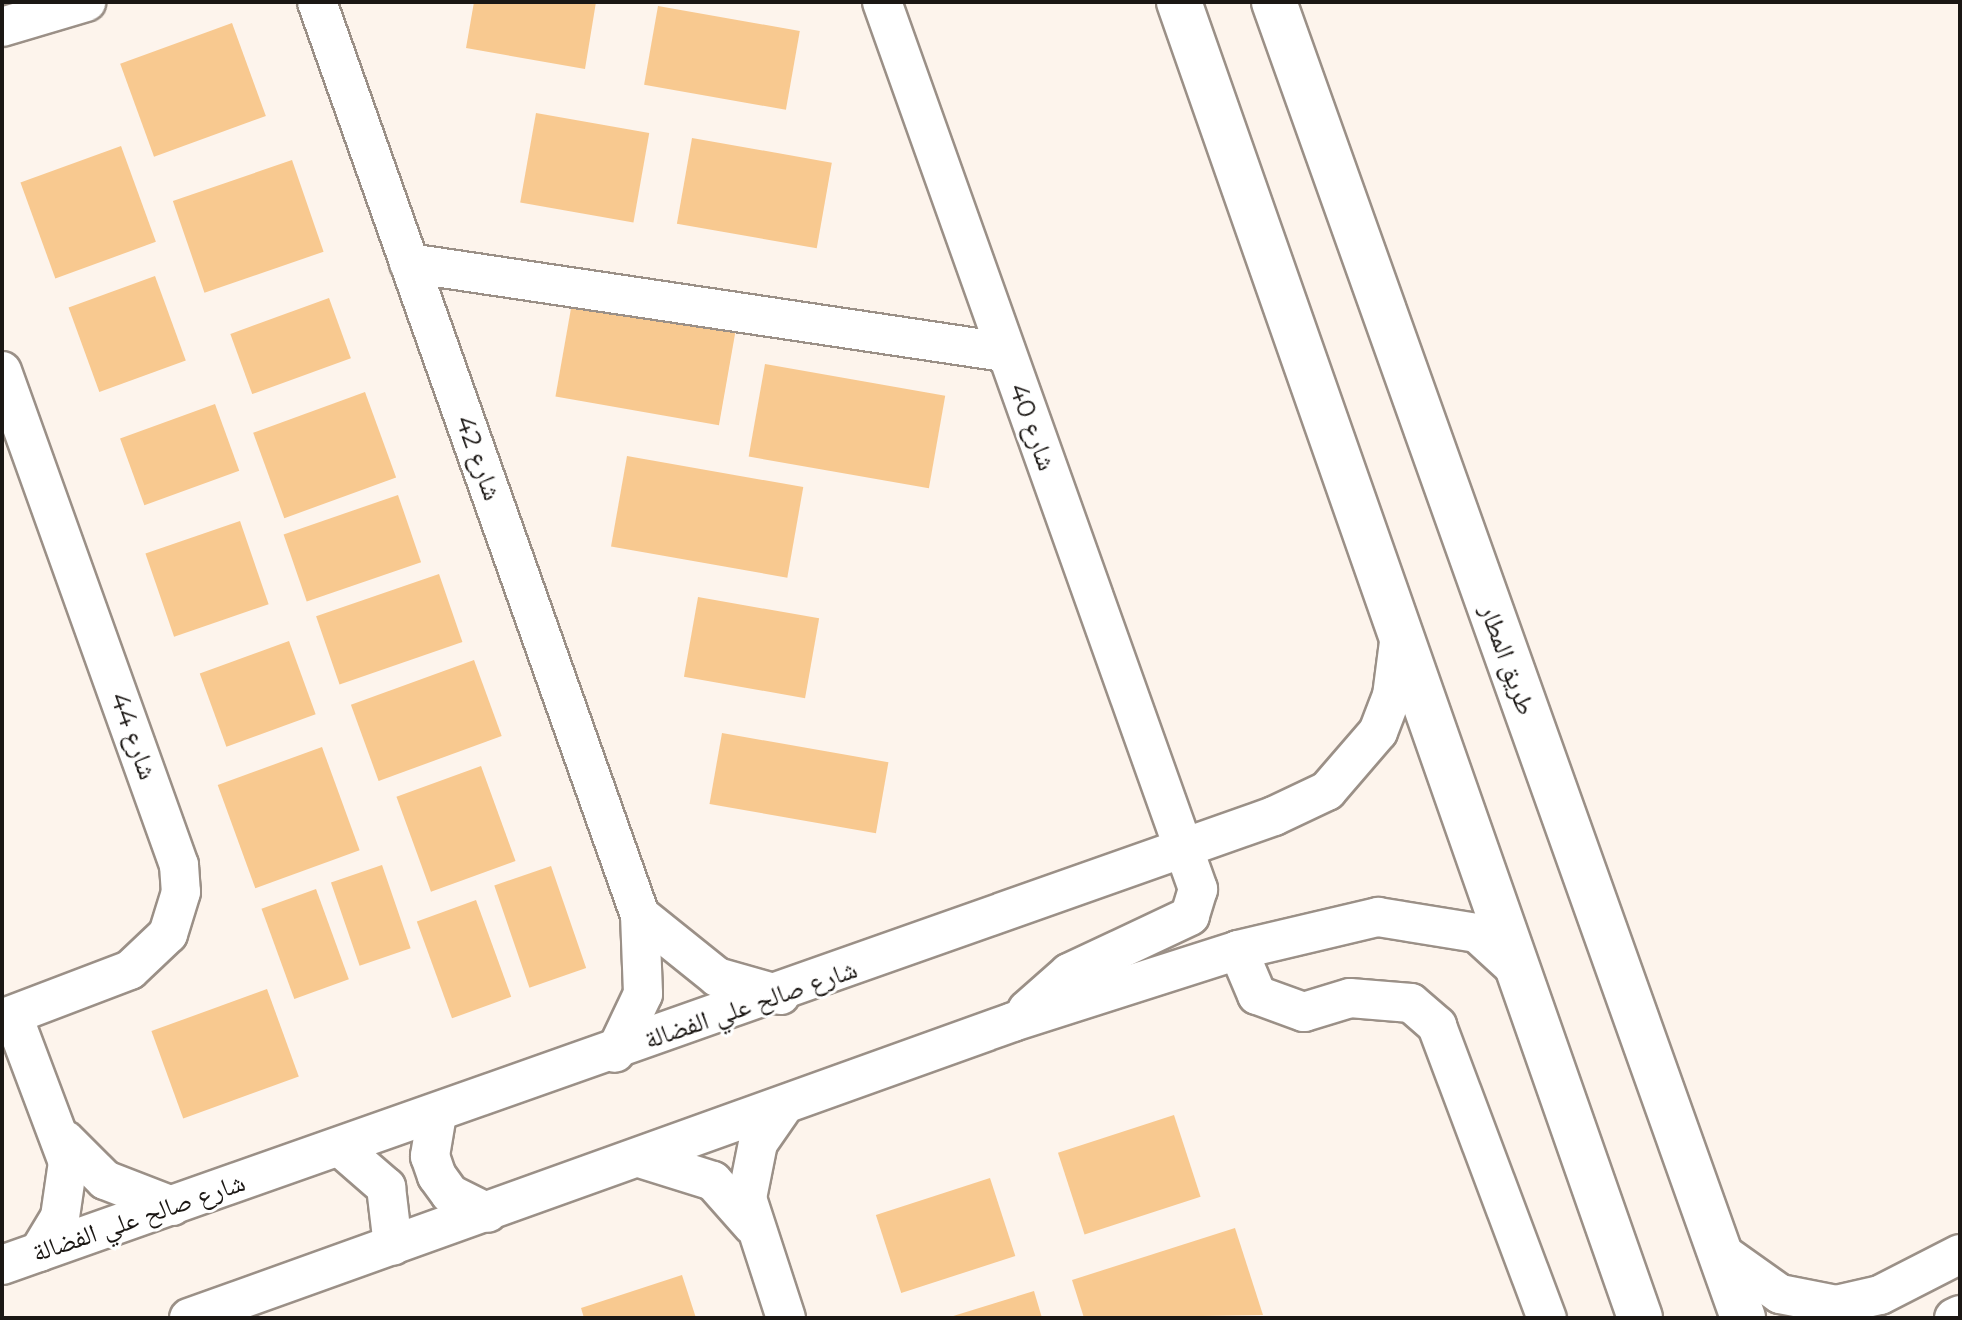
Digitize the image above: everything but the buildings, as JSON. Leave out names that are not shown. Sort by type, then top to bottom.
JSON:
[{"type":"highway","points":[[1179,2],[1514,967],[1640,1318]]},
{"type":"highway","points":[[1246,2],[1305,157],[1357,243]]},
{"type":"highway","name":"طريق المطار","points":[[1274,2],[1357,243],[1743,1318]]},
{"type":"street","points":[[2,27],[86,2]]},
{"type":"street","name":"شارع 42","points":[[317,2],[640,915],[643,994],[615,1053]]},
{"type":"street","name":"شارع 40","points":[[882,2],[1004,352],[1187,850],[1198,889],[1190,916],[1069,973],[1013,1022]]},
{"type":"street","points":[[409,263],[1004,352]]},
{"type":"street","name":"شارع 44","points":[[2,371],[179,865],[181,892],[178,915],[152,954],[7,1018],[65,1140],[105,1180],[172,1206]]},
{"type":"street","name":"شارع صالح علي الفضالة","points":[[2,1265],[615,1053],[1187,850],[1327,791],[1353,766],[1392,696],[1400,634]]},
{"type":"street","points":[[640,915],[717,977],[780,995]]},
{"type":"street","points":[[189,1318],[781,1110],[1013,1022],[1238,950],[1378,917],[1477,933],[1514,967]]},
{"type":"street","points":[[1238,950],[1257,995],[1304,1012],[1350,998],[1411,1003],[1437,1026],[1547,1318]]},
{"type":"street","points":[[781,1110],[750,1169],[752,1225],[786,1318]]},
{"type":"street","points":[[437,1114],[430,1156],[437,1176],[450,1194],[488,1213]]},
{"type":"street","name":"شارع 44","points":[[39,1252],[67,1191],[65,1140]]},
{"type":"street","points":[[341,1148],[386,1187],[393,1246]]},
{"type":"street","points":[[643,1159],[713,1181],[752,1225]]},
{"type":"street","points":[[1718,1250],[1780,1294],[1836,1305],[1880,1295],[1960,1254]]},
{"type":"street","points":[[1954,1318],[1960,1315]]}]
